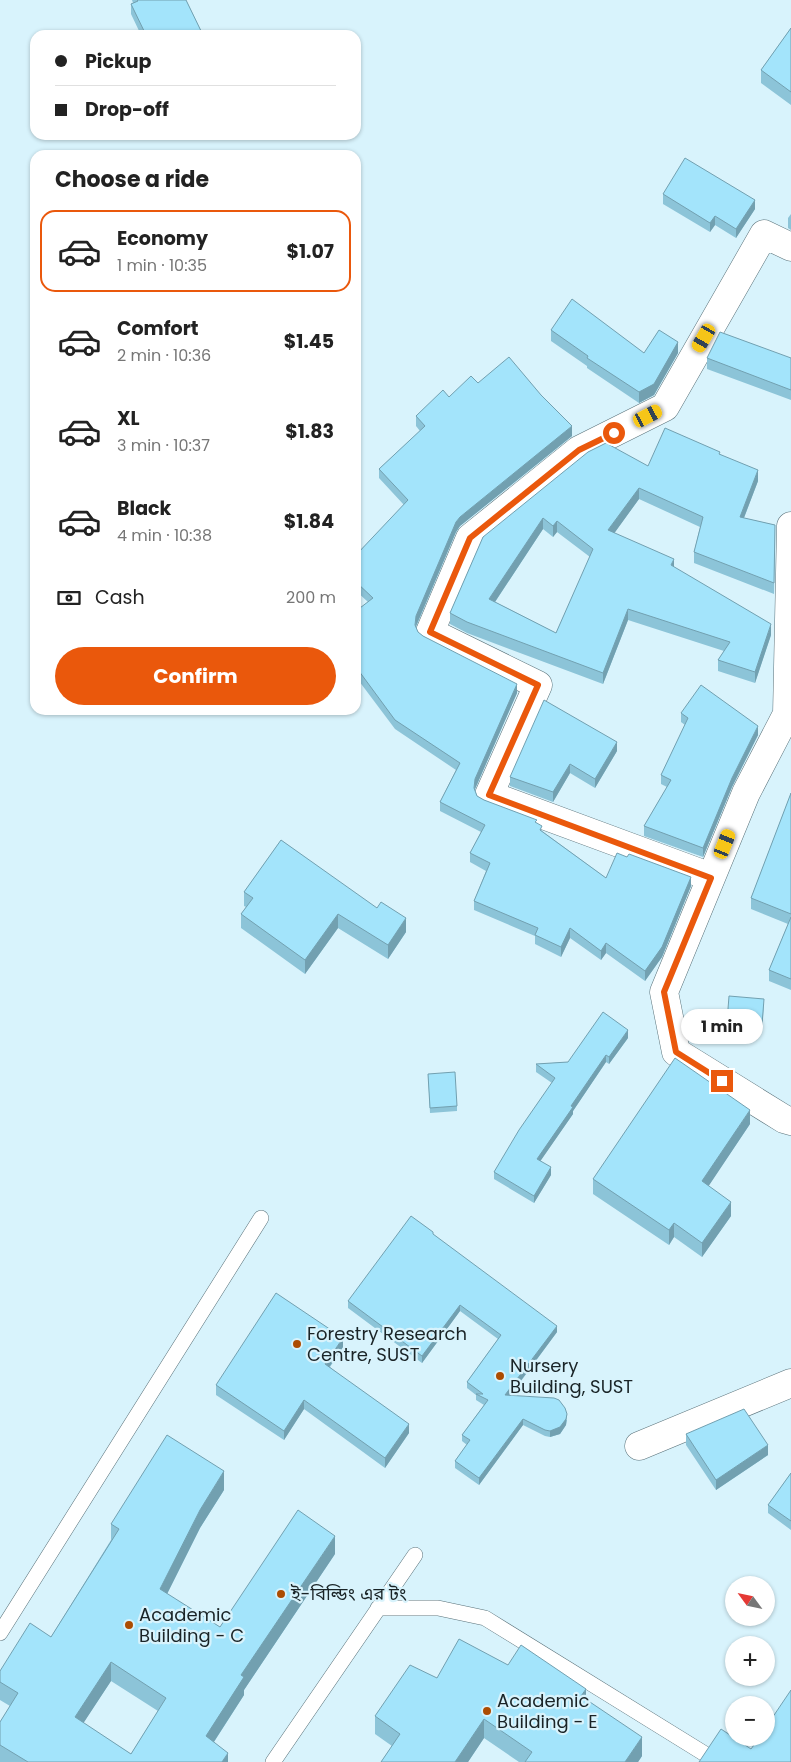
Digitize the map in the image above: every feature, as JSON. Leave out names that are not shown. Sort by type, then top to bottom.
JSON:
[{"type":"street","points":[[711,878],[489,795],[538,685],[430,632],[470,538],[579,450],[665,407],[764,234],[791,247]]},
{"type":"street","points":[[791,526],[787,714],[746,792],[664,992],[676,1052],[784,1119],[791,1121]]},
{"type":"street","points":[[639,1446],[791,1383]]},
{"type":"lane","points":[[0,1632],[261,1218]]},
{"type":"lane","points":[[273,1762],[415,1554]]},
{"type":"lane","points":[[378,1608],[438,1608],[485,1618],[705,1754]]},
{"type":"building","points":[[186,0],[201,30],[144,30],[131,4],[138,1]]},
{"type":"building","points":[[791,28],[791,92],[761,70]]},
{"type":"building","points":[[685,158],[755,200],[736,229],[715,216],[710,223],[663,194]]},
{"type":"building","points":[[572,299],[644,353],[659,330],[678,342],[654,384],[639,392],[587,358],[588,356],[551,330]]},
{"type":"building","points":[[720,332],[791,358],[791,390],[707,358]]},
{"type":"building","points":[[509,357],[541,395],[572,426],[456,522],[416,616],[415,625],[418,632],[423,636],[517,684],[475,779],[474,788],[477,796],[537,820],[535,822],[542,826],[540,830],[606,878],[617,853],[627,857],[629,854],[691,877],[662,947],[645,971],[606,943],[601,951],[570,928],[561,947],[535,935],[538,928],[474,901],[490,863],[470,853],[485,825],[440,802],[460,763],[395,720],[361,674],[361,607],[373,598],[361,587],[361,550],[408,500],[379,469],[425,426],[416,416],[443,390],[449,397],[471,376],[478,383]]},
{"type":"building","points":[[665,428],[758,470],[740,517],[775,525],[774,583],[694,552],[703,517],[639,488],[608,530],[674,559],[671,565],[771,624],[755,672],[718,660],[730,642],[628,609],[603,673],[467,622],[450,613],[483,537],[588,452],[606,443],[648,466]],"holes":[[[543,518],[553,526],[557,521],[593,549],[556,633],[489,599]]]},
{"type":"building","points":[[701,685],[758,726],[732,778],[703,848],[644,826],[671,780],[661,775],[688,718],[681,713]]},
{"type":"building","points":[[544,700],[617,742],[595,779],[570,764],[553,792],[510,777]]},
{"type":"building","points":[[791,793],[791,914],[751,898]]},
{"type":"building","points":[[281,840],[377,908],[381,902],[406,918],[388,945],[338,914],[305,960],[241,914],[253,898],[244,892]]},
{"type":"building","points":[[791,917],[791,979],[769,970]]},
{"type":"building","points":[[729,996],[764,999],[762,1025],[727,1022]]},
{"type":"building","points":[[603,1012],[628,1030],[609,1057],[606,1055],[537,1159],[551,1167],[534,1196],[494,1172],[519,1130],[555,1078],[536,1064],[568,1062]]},
{"type":"building","points":[[675,1058],[750,1110],[702,1181],[731,1202],[702,1243],[674,1223],[669,1230],[593,1179]]},
{"type":"building","points":[[455,1072],[457,1106],[430,1108],[428,1074]]},
{"type":"building","points":[[411,1216],[557,1326],[505,1395],[554,1398],[559,1400],[565,1408],[566,1419],[560,1427],[550,1431],[523,1419],[479,1478],[455,1461],[470,1440],[462,1435],[488,1400],[476,1394],[483,1394],[467,1382],[501,1335],[460,1305],[422,1356],[348,1301]]},
{"type":"building","points":[[276,1293],[343,1338],[325,1364],[409,1424],[385,1458],[304,1400],[284,1431],[216,1385]]},
{"type":"building","points":[[744,1409],[768,1445],[716,1480],[686,1434]]},
{"type":"building","name":"Academic Building - C","points":[[167,1435],[224,1471],[200,1510],[160,1589],[220,1627],[298,1510],[335,1536],[241,1675],[244,1677],[206,1736],[228,1753],[222,1762],[28,1762],[0,1745],[0,1722],[18,1693],[0,1682],[0,1671],[30,1623],[51,1637],[119,1529],[111,1524]],"holes":[[[111,1662],[166,1698],[131,1754],[75,1717]]]},
{"type":"building","points":[[791,1473],[791,1521],[768,1505]]},
{"type":"building","name":"Academic Building - E","points":[[459,1639],[508,1665],[521,1645],[586,1689],[581,1696],[642,1737],[625,1762],[525,1762],[532,1752],[484,1719],[455,1762],[381,1762],[400,1734],[375,1716],[410,1665],[437,1678]]},
{"type":"building","points":[[791,1690],[791,1762],[699,1762],[721,1729],[725,1732],[725,1746],[746,1746],[751,1749],[753,1746],[775,1746],[775,1714]]},
{"type":"place","name":"Forestry Research Centre, SUST","points":[[297,1344]]},
{"type":"place","name":"Nursery Building, SUST","points":[[500,1376]]},
{"type":"place","name":"ই-বিল্ডিং এর টং","points":[[281,1594]]},
{"type":"place","name":"Academic Building - C","points":[[129,1625]]},
{"type":"place","name":"Academic Building - E","points":[[487,1711]]},
{"type":"route","points":[[614,433],[579,450],[470,538],[430,632],[538,685],[489,795],[711,878],[664,992],[676,1052],[722,1081]]}]
